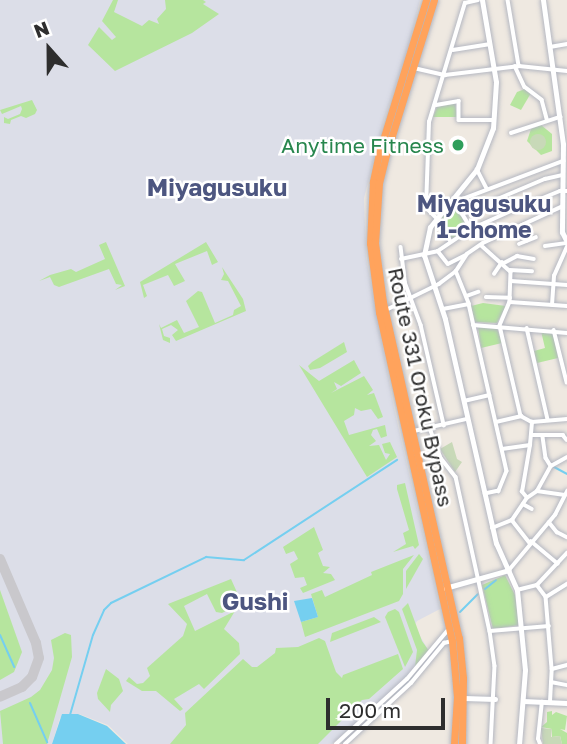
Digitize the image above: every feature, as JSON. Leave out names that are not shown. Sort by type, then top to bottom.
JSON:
[{"type":"highway","name":"Route 331 Oroku Bypass","points":[[411,67],[426,0]]},
{"type":"highway","name":"Route 331 Oroku Bypass","points":[[434,0],[411,67],[379,184],[375,243],[382,311],[461,656],[464,698],[462,744]]},
{"type":"highway","name":"Route 331 Oroku Bypass","points":[[382,311],[445,588],[457,697],[454,744]]},
{"type":"street","points":[[450,241],[436,218],[426,208],[429,122],[453,50],[465,3],[480,0],[494,70],[495,121],[477,169],[436,218],[427,234],[424,254],[443,309],[492,528],[517,590],[522,628],[523,701],[519,744]]},
{"type":"street","points":[[508,0],[517,66],[525,87],[542,100],[547,119]]},
{"type":"street","points":[[542,0],[562,120],[565,191],[563,206],[567,244],[554,284],[552,305]]},
{"type":"street","points":[[453,50],[490,44]]},
{"type":"street","points":[[550,47],[567,44]]},
{"type":"street","points":[[411,67],[445,75],[517,66],[567,71]]},
{"type":"street","points":[[435,105],[459,102],[459,120],[495,121]]},
{"type":"street","points":[[511,133],[547,119],[562,120]]},
{"type":"street","points":[[471,229],[455,202],[564,161]]},
{"type":"street","points":[[477,169],[487,189]]},
{"type":"street","points":[[462,214],[545,179],[563,175]]},
{"type":"street","points":[[401,259],[438,251],[471,229],[565,191]]},
{"type":"street","points":[[438,251],[448,264],[481,245],[563,206]]},
{"type":"street","points":[[517,227],[527,240]]},
{"type":"street","points":[[519,244],[536,237]]},
{"type":"street","points":[[545,246],[567,244]]},
{"type":"street","points":[[481,245],[510,270],[510,300],[500,326],[521,416]]},
{"type":"street","points":[[401,247],[401,259],[421,325],[444,425]]},
{"type":"street","points":[[382,311],[434,287],[456,271],[467,254]]},
{"type":"street","points":[[494,274],[503,263],[517,256],[534,259]]},
{"type":"street","points":[[510,270],[532,271]]},
{"type":"street","points":[[456,271],[467,296],[507,471],[501,488],[485,494]]},
{"type":"street","points":[[511,281],[567,285]]},
{"type":"street","points":[[467,296],[478,292]]},
{"type":"street","points":[[486,297],[567,306]]},
{"type":"street","points":[[443,309],[469,304]]},
{"type":"street","points":[[473,325],[567,333]]},
{"type":"street","points":[[527,328],[548,420]]},
{"type":"street","points":[[554,330],[567,382]]},
{"type":"street","points":[[464,401],[489,395]]},
{"type":"street","points":[[496,422],[521,416],[532,422],[567,419]]},
{"type":"street","points":[[411,432],[468,419]]},
{"type":"street","points":[[527,498],[522,492],[532,422]]},
{"type":"street","points":[[430,428],[441,458],[456,477],[490,631],[495,699],[491,744]]},
{"type":"street","points":[[531,435],[564,440],[563,428]]},
{"type":"street","points":[[543,437],[546,458],[551,466]]},
{"type":"street","points":[[502,449],[530,445]]},
{"type":"street","points":[[492,528],[512,520],[527,498],[537,491],[551,466],[567,457]]},
{"type":"street","points":[[559,460],[563,465]]},
{"type":"street","points":[[445,588],[509,570],[549,522],[566,493],[537,491]]},
{"type":"street","points":[[523,504],[532,509]]},
{"type":"street","points":[[512,520],[531,542],[558,564]]},
{"type":"street","points":[[549,522],[557,532],[567,537]]},
{"type":"street","points":[[517,590],[537,585],[566,556]]},
{"type":"street","points":[[546,597],[567,584]]},
{"type":"street","points":[[537,585],[546,597],[552,669],[550,703]]},
{"type":"street","points":[[490,631],[549,626]]},
{"type":"street","points":[[336,744],[407,679],[450,629]]},
{"type":"street","points":[[345,744],[411,682],[443,643],[452,640]]},
{"type":"street","points":[[552,669],[567,665]]},
{"type":"street","points":[[551,682],[567,685]]},
{"type":"street","points":[[464,698],[495,699]]},
{"type":"street","points":[[523,701],[567,703]]},
{"type":"street","points":[[540,744],[538,739],[542,702]]},
{"type":"street","points":[[365,718],[370,723]]},
{"type":"shaded area","points":[[0,0],[420,0],[408,49],[384,119],[364,198],[366,258],[394,408],[440,609],[417,621],[414,626],[429,651],[406,678],[332,744],[128,744],[108,725],[79,714],[60,718],[52,744],[0,744]]},
{"type":"green space","points":[[113,0],[118,0],[114,12],[142,26],[149,20],[159,24],[157,19],[166,9],[165,0],[203,0],[206,2],[203,4],[219,14],[192,33],[115,71],[88,45],[99,27],[112,40],[116,37],[102,21]]},
{"type":"green space","points":[[525,89],[531,93],[521,110],[510,105],[517,92]]},
{"type":"green space","points":[[32,100],[37,110],[35,114],[11,120],[10,124],[4,123],[4,117],[8,119],[20,114],[22,109],[21,106],[2,114],[0,110]]},
{"type":"green space","points":[[455,103],[457,117],[433,117],[437,107]]},
{"type":"green space","points":[[541,125],[552,134],[552,151],[541,155],[527,141],[531,129]]},
{"type":"green space","points":[[538,134],[546,142],[538,150],[530,142]]},
{"type":"green space","points":[[454,203],[468,227],[449,238],[440,220]]},
{"type":"green space","points":[[106,242],[125,286],[115,290],[122,285],[116,284],[109,269],[59,287],[54,285],[50,277],[39,281],[71,269],[76,272],[105,259],[99,245]]},
{"type":"green space","points":[[206,242],[218,262],[212,265],[207,251],[175,264],[185,281],[174,286],[168,275],[143,285],[147,296],[144,298],[140,282]]},
{"type":"green space","points":[[222,267],[243,299],[246,311],[176,341],[172,335],[178,330],[171,325],[162,329],[164,336],[170,338],[170,343],[163,340],[159,324],[161,328],[177,320],[184,333],[199,327],[186,301],[198,291],[202,292],[215,323],[233,315],[234,310],[241,306],[228,281],[221,280],[224,274]]},
{"type":"green space","points":[[483,303],[506,306],[497,323],[475,322],[471,306]]},
{"type":"green space","points":[[478,327],[497,328],[502,343],[481,348]]},
{"type":"green space","points":[[541,331],[553,333],[558,358],[537,363],[534,351],[545,348]]},
{"type":"green space","points":[[344,342],[347,352],[320,368],[310,370],[308,366],[312,362]]},
{"type":"green space","points":[[354,360],[361,373],[341,386],[334,382],[337,389],[331,393],[364,376],[373,390],[367,395],[374,393],[383,417],[378,419],[371,409],[361,411],[355,408],[354,415],[344,421],[349,435],[385,425],[387,436],[381,438],[377,429],[373,430],[371,435],[376,441],[369,446],[379,445],[386,460],[390,454],[385,453],[382,444],[390,442],[397,457],[367,477],[299,365],[319,381]]},
{"type":"green space","points":[[452,442],[457,459],[462,462],[455,472],[440,449]]},
{"type":"green space","points":[[405,483],[419,545],[415,549],[413,546],[393,552],[406,544],[403,533],[409,530],[397,489],[397,485]]},
{"type":"green space","points":[[314,527],[323,550],[318,553],[323,566],[330,567],[323,573],[331,574],[335,580],[303,593],[300,588],[307,585],[304,577],[295,578],[290,564],[298,559],[294,551],[286,554],[283,547]]},
{"type":"green space","points":[[419,554],[423,559],[406,589],[406,571]]},
{"type":"green space","points":[[414,555],[403,569],[403,594],[399,601],[305,637],[301,622],[318,617],[311,594],[322,590],[325,597],[372,575],[371,572]]},
{"type":"green space","points":[[505,575],[515,595],[519,625],[493,629],[482,585]]},
{"type":"green space","points":[[231,579],[240,599],[236,606],[222,613],[216,612],[207,594],[184,606],[195,631],[235,611],[224,629],[239,643],[240,654],[204,689],[199,684],[174,699],[183,709],[180,711],[156,691],[142,691],[126,681],[129,677],[137,684],[143,683],[150,676],[147,668],[183,636],[187,624],[168,604]]},
{"type":"green space","points":[[0,590],[22,652],[14,672],[0,680]]},
{"type":"green space","points":[[408,603],[422,641],[429,651],[415,667],[417,650],[402,609]]},
{"type":"green space","points":[[395,609],[399,612],[413,652],[405,667],[385,617]]},
{"type":"green space","points":[[374,617],[381,622],[330,642],[332,633]]},
{"type":"green space","points":[[65,633],[71,635],[72,657],[47,744],[3,744],[0,711],[40,690],[52,670],[54,658],[51,640]]},
{"type":"green space","points":[[319,638],[325,641],[336,672],[342,678],[343,675],[398,654],[403,669],[369,699],[362,700],[318,744],[170,744],[186,725],[185,713],[243,659],[252,667],[257,667],[275,653],[276,648],[298,647]]},
{"type":"green space","points":[[106,669],[119,679],[123,691],[111,705],[110,712],[98,699],[97,693]]},
{"type":"green space","points":[[552,711],[552,715],[556,712],[567,716],[565,730],[560,729],[567,733],[567,744],[562,744],[560,736],[552,737],[552,729],[541,727],[547,722],[547,712]]},
{"type":"green space","points":[[541,728],[552,729],[551,737],[560,736],[562,744],[543,744]]},
{"type":"water","points":[[312,598],[318,617],[301,622],[294,601]]},
{"type":"water","points":[[62,714],[78,714],[107,726],[126,744],[52,744]]},
{"type":"waterway","points":[[70,715],[93,635],[104,610],[111,603],[206,557],[244,560],[397,460]]},
{"type":"waterway","points":[[554,467],[567,474]]},
{"type":"waterway","points":[[485,589],[496,580]]},
{"type":"waterway","points":[[460,612],[478,594]]},
{"type":"waterway","points":[[0,635],[14,667]]},
{"type":"waterway","points":[[395,695],[414,677]]},
{"type":"waterway","points":[[30,703],[47,742]]},
{"type":"taxiway","points":[[0,559],[36,643],[39,658],[32,677],[22,687],[0,697]]},
{"type":"place","name":"Anytime Fitness","points":[[458,145]]},
{"type":"district","name":"Miyagusuku","points":[[217,187]]},
{"type":"district","name":"Miyagusuku 1-chome","points":[[484,216]]},
{"type":"district","name":"Gushi","points":[[255,601]]}]
